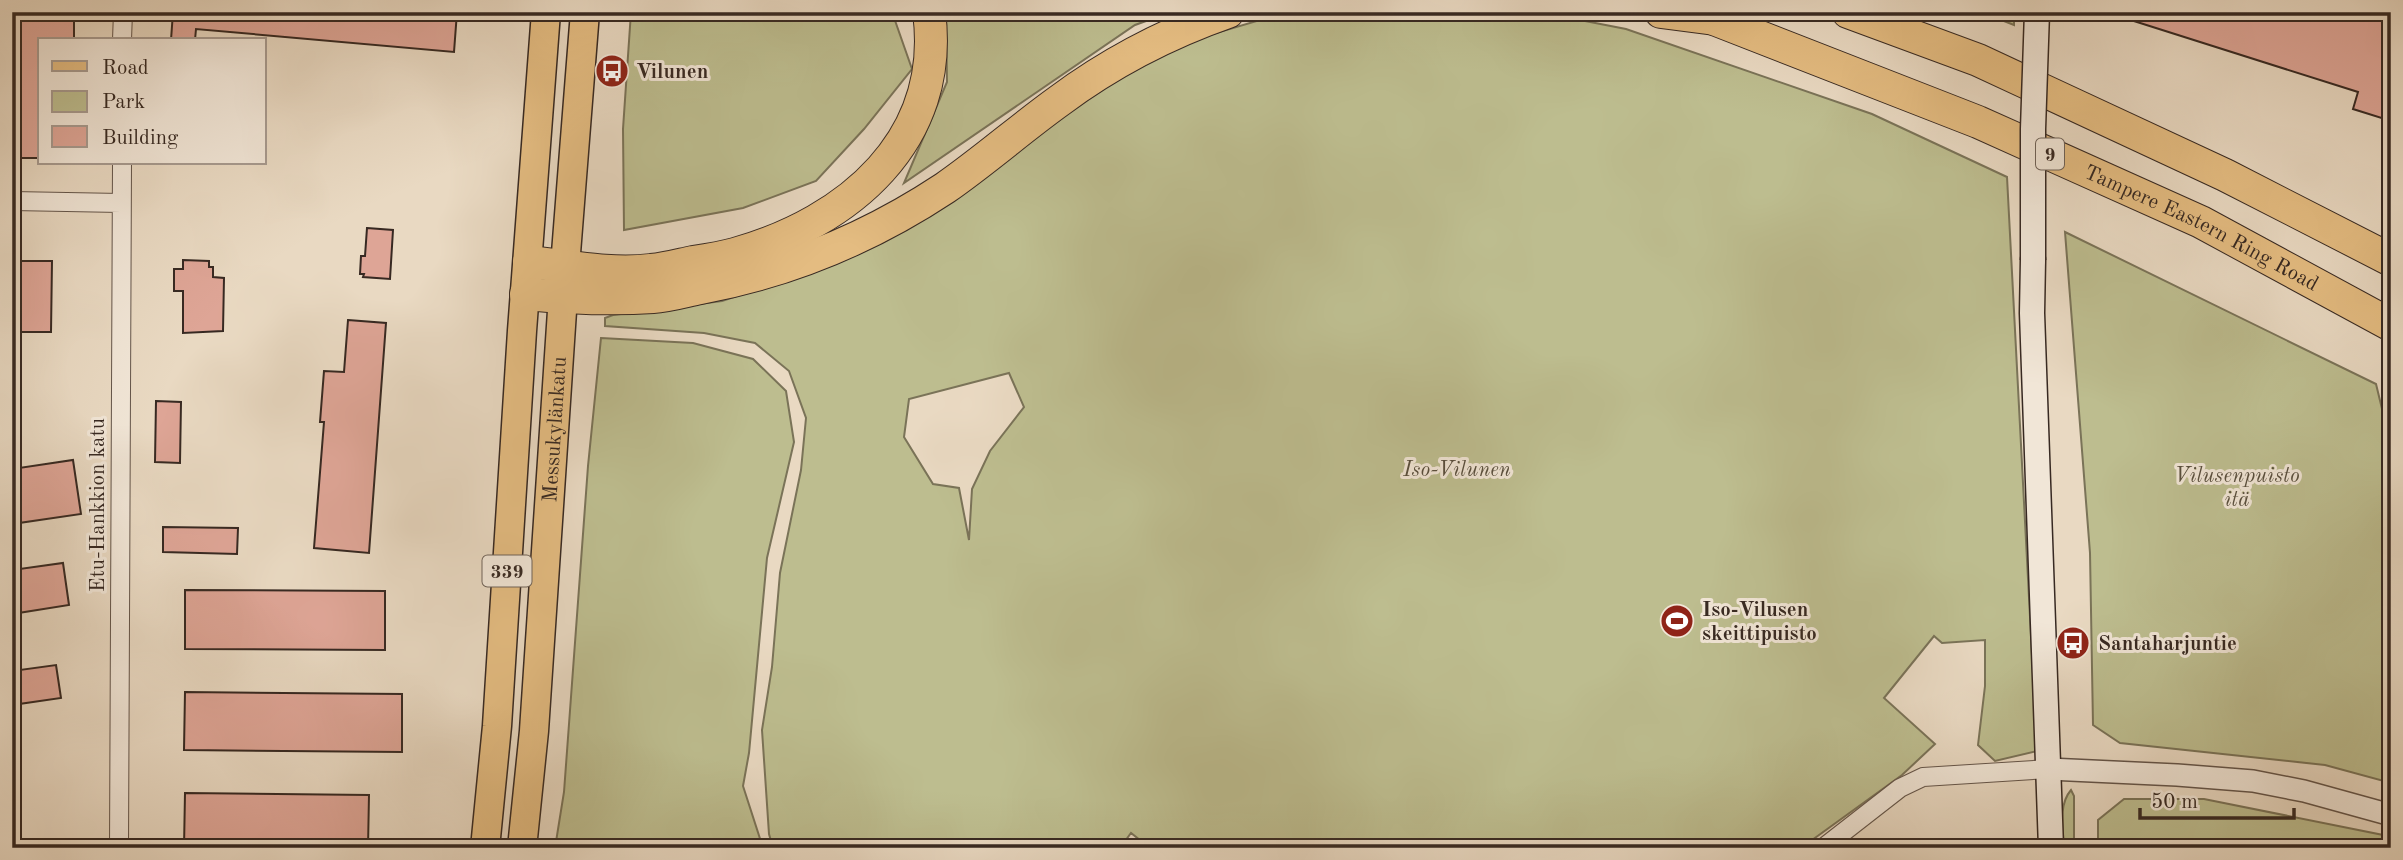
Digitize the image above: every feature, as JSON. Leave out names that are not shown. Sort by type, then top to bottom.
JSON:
[{"type":"highway","points":[[529,262],[603,270],[650,271],[734,255],[772,242],[810,224],[873,180],[911,130],[923,99],[930,67],[932,41],[929,12]]},
{"type":"highway","points":[[526,293],[600,299],[657,297],[764,273],[812,257],[872,230],[937,193],[1059,100],[1106,69],[1154,43],[1228,12]]},
{"type":"highway","name":"Tampere Eastern Ring Road","points":[[1661,12],[1707,16],[1978,122],[2200,222],[2391,325]]},
{"type":"highway","points":[[1848,12],[1978,60],[2225,175],[2391,260]]},
{"type":"main road","name":"Messukylänkatu","points":[[485,848],[498,712],[546,12]]},
{"type":"main road","name":"Messukylänkatu","points":[[522,848],[534,731],[585,12]]},
{"type":"main road","points":[[2037,12],[2033,130],[2033,327],[2051,848]]},
{"type":"street","points":[[122,12],[122,38]]},
{"type":"street","name":"Etu-Hankkion katu","points":[[119,848],[122,164]]},
{"type":"street","points":[[12,201],[121,203]]},
{"type":"street","points":[[1824,848],[1900,788],[1923,777],[2049,769],[2252,781],[2304,791],[2391,815]]},
{"type":"green space","points":[[631,12],[892,12],[912,69],[864,129],[816,181],[743,208],[624,230],[623,129]]},
{"type":"green space","points":[[946,12],[1171,12],[1135,25],[904,183],[947,82]]},
{"type":"green space","name":"Iso-Vilunen","points":[[1287,12],[1539,12],[1626,29],[1872,114],[2007,177],[2037,751],[1995,761],[1978,745],[1985,686],[1985,640],[1942,643],[1934,636],[1884,698],[1935,744],[1902,775],[1801,848],[1150,848],[1131,833],[1120,848],[773,848],[769,834],[762,730],[772,667],[780,573],[801,470],[806,418],[789,371],[755,343],[704,333],[605,326],[605,318],[722,301],[842,261],[1082,102],[1172,46]],"holes":[[[1009,373],[1024,407],[990,451],[972,489],[969,540],[959,488],[933,484],[904,437],[909,399]]]},
{"type":"green space","points":[[1981,12],[2014,12],[2014,25]]},
{"type":"green space","name":"Vilusenpuisto itä","points":[[2065,232],[2376,384],[2391,446],[2391,783],[2325,765],[2120,743],[2093,725],[2090,553]]},
{"type":"green space","points":[[601,338],[693,343],[753,359],[786,391],[794,442],[767,558],[749,753],[743,786],[763,848],[555,848],[564,792],[588,466]]},
{"type":"green space","points":[[2071,790],[2074,796],[2074,848],[2064,848],[2063,810]]},
{"type":"green space","points":[[2124,799],[2204,799],[2388,836],[2378,848],[2098,848],[2098,820]]},
{"type":"building","points":[[12,12],[74,12],[74,38],[38,38],[38,158],[12,158]]},
{"type":"building","points":[[173,12],[457,12],[454,52],[196,29],[195,38],[171,38]]},
{"type":"building","points":[[2118,12],[2391,12],[2391,121],[2353,109],[2358,92],[2118,16]]},
{"type":"building","points":[[367,228],[393,230],[390,279],[363,277],[364,274],[360,274],[361,256],[365,256]]},
{"type":"building","points":[[183,260],[209,261],[209,267],[213,267],[213,277],[224,278],[223,331],[183,333],[183,291],[174,291],[174,269],[183,269]]},
{"type":"building","points":[[12,261],[52,261],[51,332],[12,332]]},
{"type":"building","points":[[348,320],[386,323],[369,553],[314,548],[324,422],[320,422],[324,371],[344,372]]},
{"type":"building","points":[[156,401],[181,402],[180,463],[155,462]]},
{"type":"building","points":[[73,460],[81,514],[12,524],[12,469]]},
{"type":"building","points":[[163,527],[238,528],[237,554],[163,552]]},
{"type":"building","points":[[63,563],[69,605],[12,614],[12,570]]},
{"type":"building","points":[[185,590],[385,591],[385,650],[185,649]]},
{"type":"building","points":[[56,665],[61,698],[12,705],[12,671]]},
{"type":"building","points":[[185,692],[402,694],[402,752],[184,750]]},
{"type":"building","points":[[185,793],[369,795],[368,848],[184,848]]},
{"type":"place","name":"Vilunen","points":[[612,71]]},
{"type":"place","name":"Iso-Vilusen skeittipuisto","points":[[1677,621]]},
{"type":"place","name":"Santaharjuntie","points":[[2073,643]]}]
